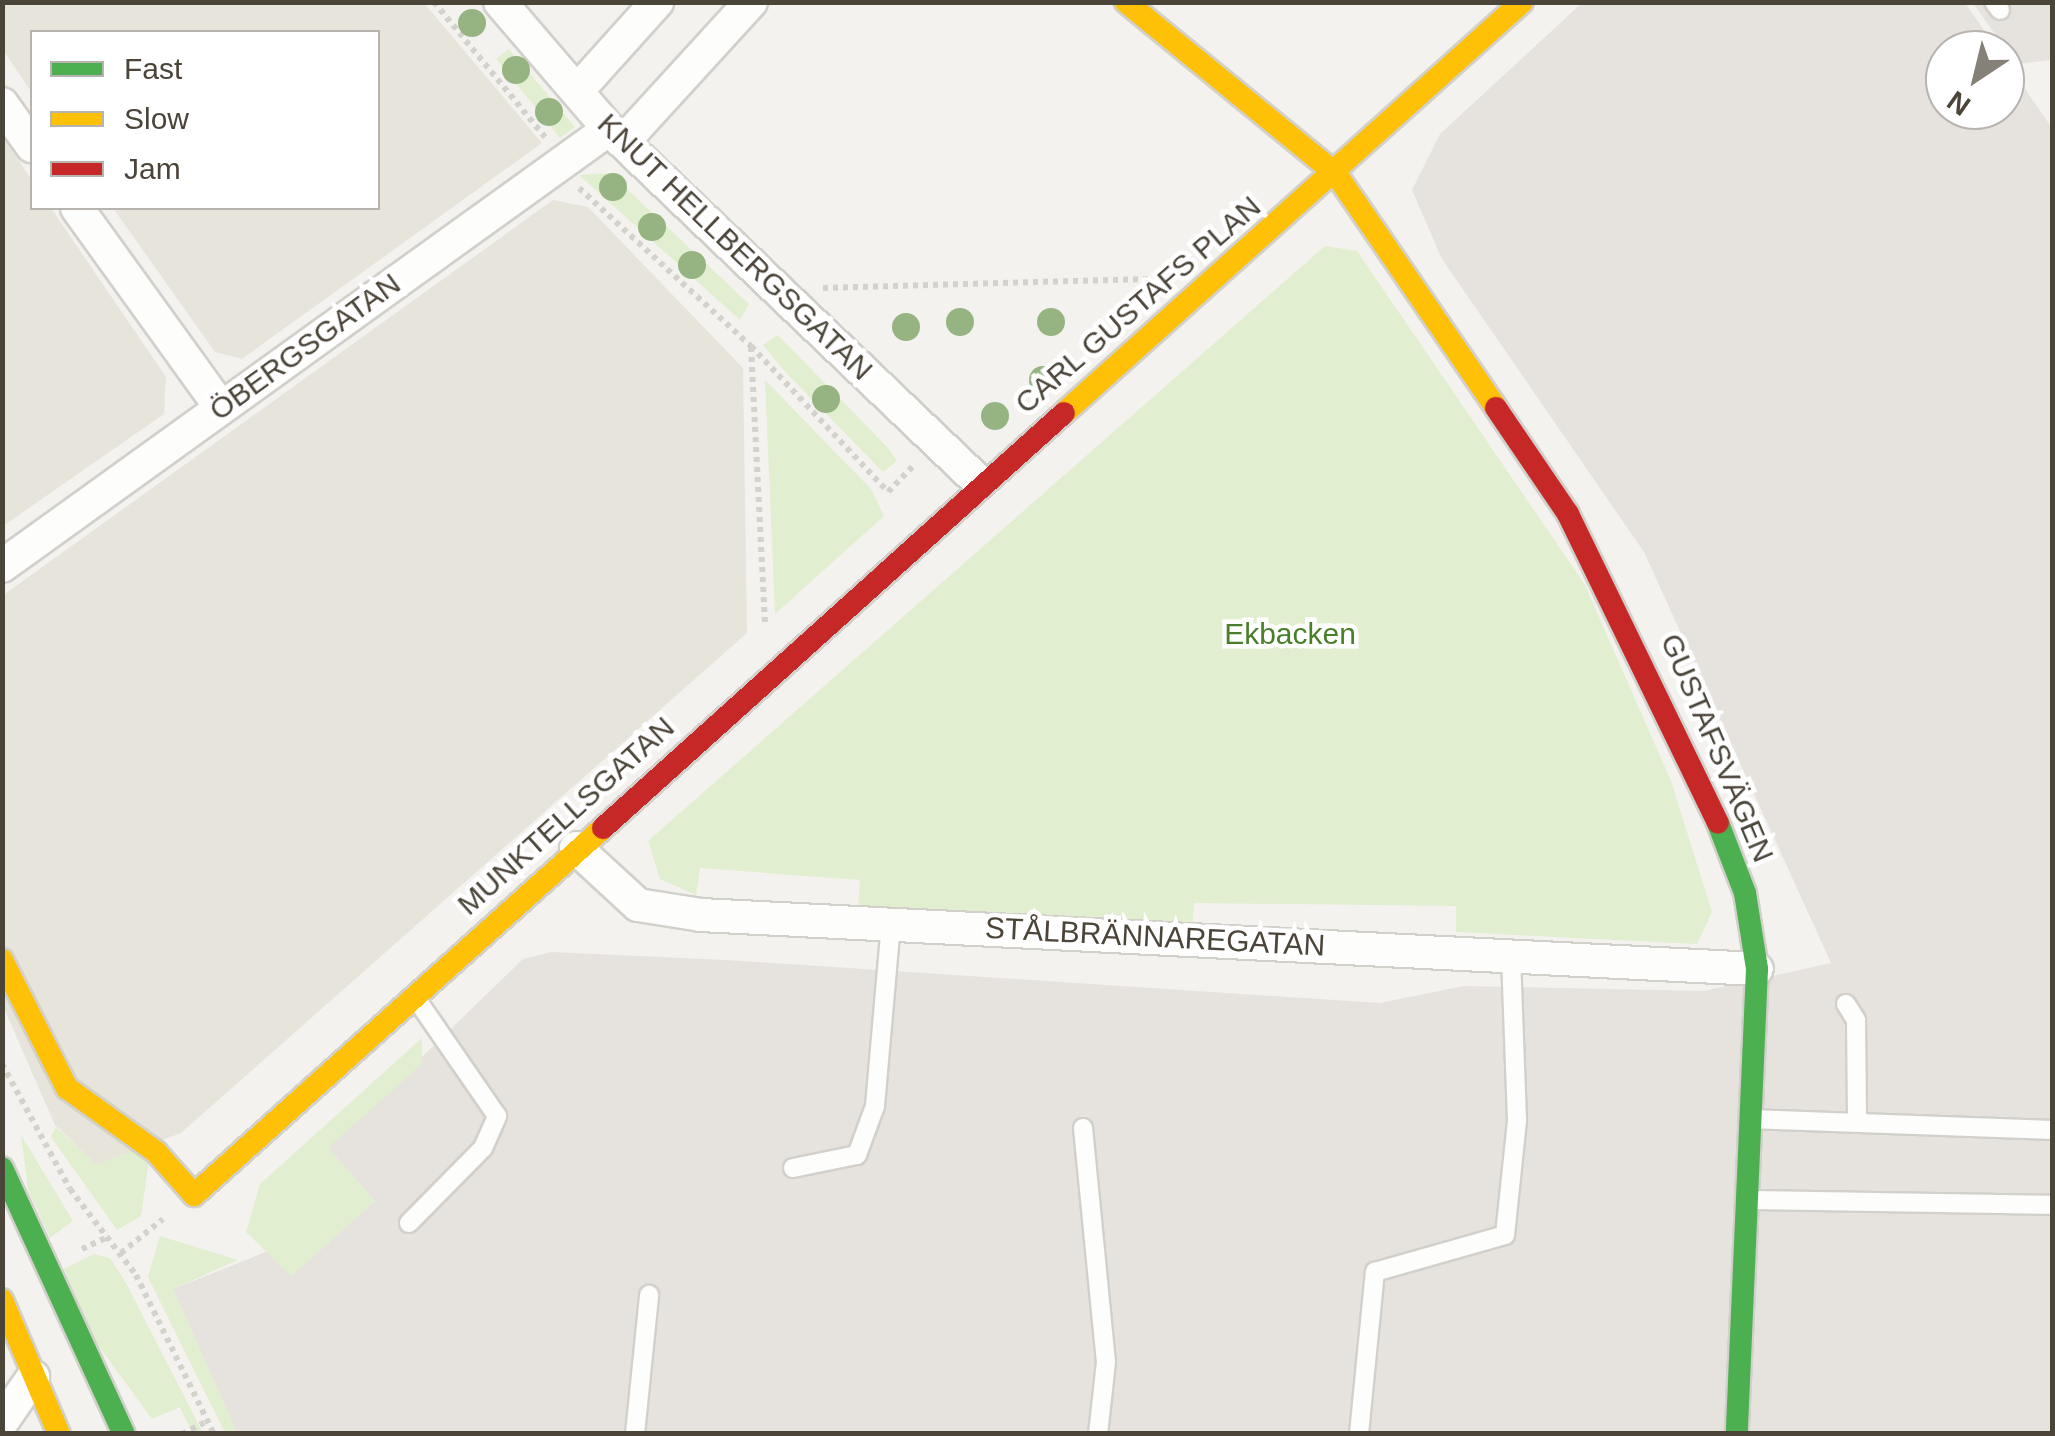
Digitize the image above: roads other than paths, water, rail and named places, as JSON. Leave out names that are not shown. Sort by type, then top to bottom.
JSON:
[{"type":"street","name":"KNUT HELLBERGSGATAN","points":[[500,2],[616,136],[979,482]]},
{"type":"street","points":[[576,90],[657,2]]},
{"type":"street","name":"ÖBERGSGATAN","points":[[2,566],[560,164],[616,136],[751,2]]},
{"type":"street","name":"GUSTAFSVÄGEN","points":[[1126,2],[1336,174],[1568,514],[1636,632],[1745,893],[1757,969],[1737,1434]]},
{"type":"street","points":[[1336,174],[1522,2]]},
{"type":"street","points":[[2,104],[30,143]]},
{"type":"street","name":"CARL GUSTAFS PLAN","points":[[979,482],[1336,174]]},
{"type":"street","points":[[78,210],[220,408]]},
{"type":"street","name":"MUNKTELLSGATAN","points":[[2,960],[68,1088],[156,1152],[194,1195],[979,482]]},
{"type":"street","name":"STÅLBRÄNNAREGATAN","points":[[576,848],[638,905],[890,924],[1757,969]]},
{"type":"street","points":[[2,1168],[59,1363],[60,1434]]},
{"type":"street","points":[[2,1300],[124,1434]]},
{"type":"street","points":[[2,1388],[33,1376],[2,1422]]},
{"type":"lane","points":[[794,1168],[857,1155],[875,1106],[890,924]]},
{"type":"lane","points":[[1359,1434],[1375,1272],[1505,1235],[1517,1120],[1511,955]]},
{"type":"lane","points":[[409,1223],[483,1148],[497,1116],[414,995]]},
{"type":"lane","points":[[1846,1004],[1856,1020],[1858,1120]]},
{"type":"lane","points":[[1750,1119],[2052,1130]]},
{"type":"lane","points":[[1082,1128],[1106,1362],[1098,1434]]},
{"type":"lane","points":[[1746,1200],[2052,1205]]},
{"type":"lane","points":[[635,1434],[649,1294]]},
{"type":"park label","name":"Ekbacken","points":[[1290,634]]}]
